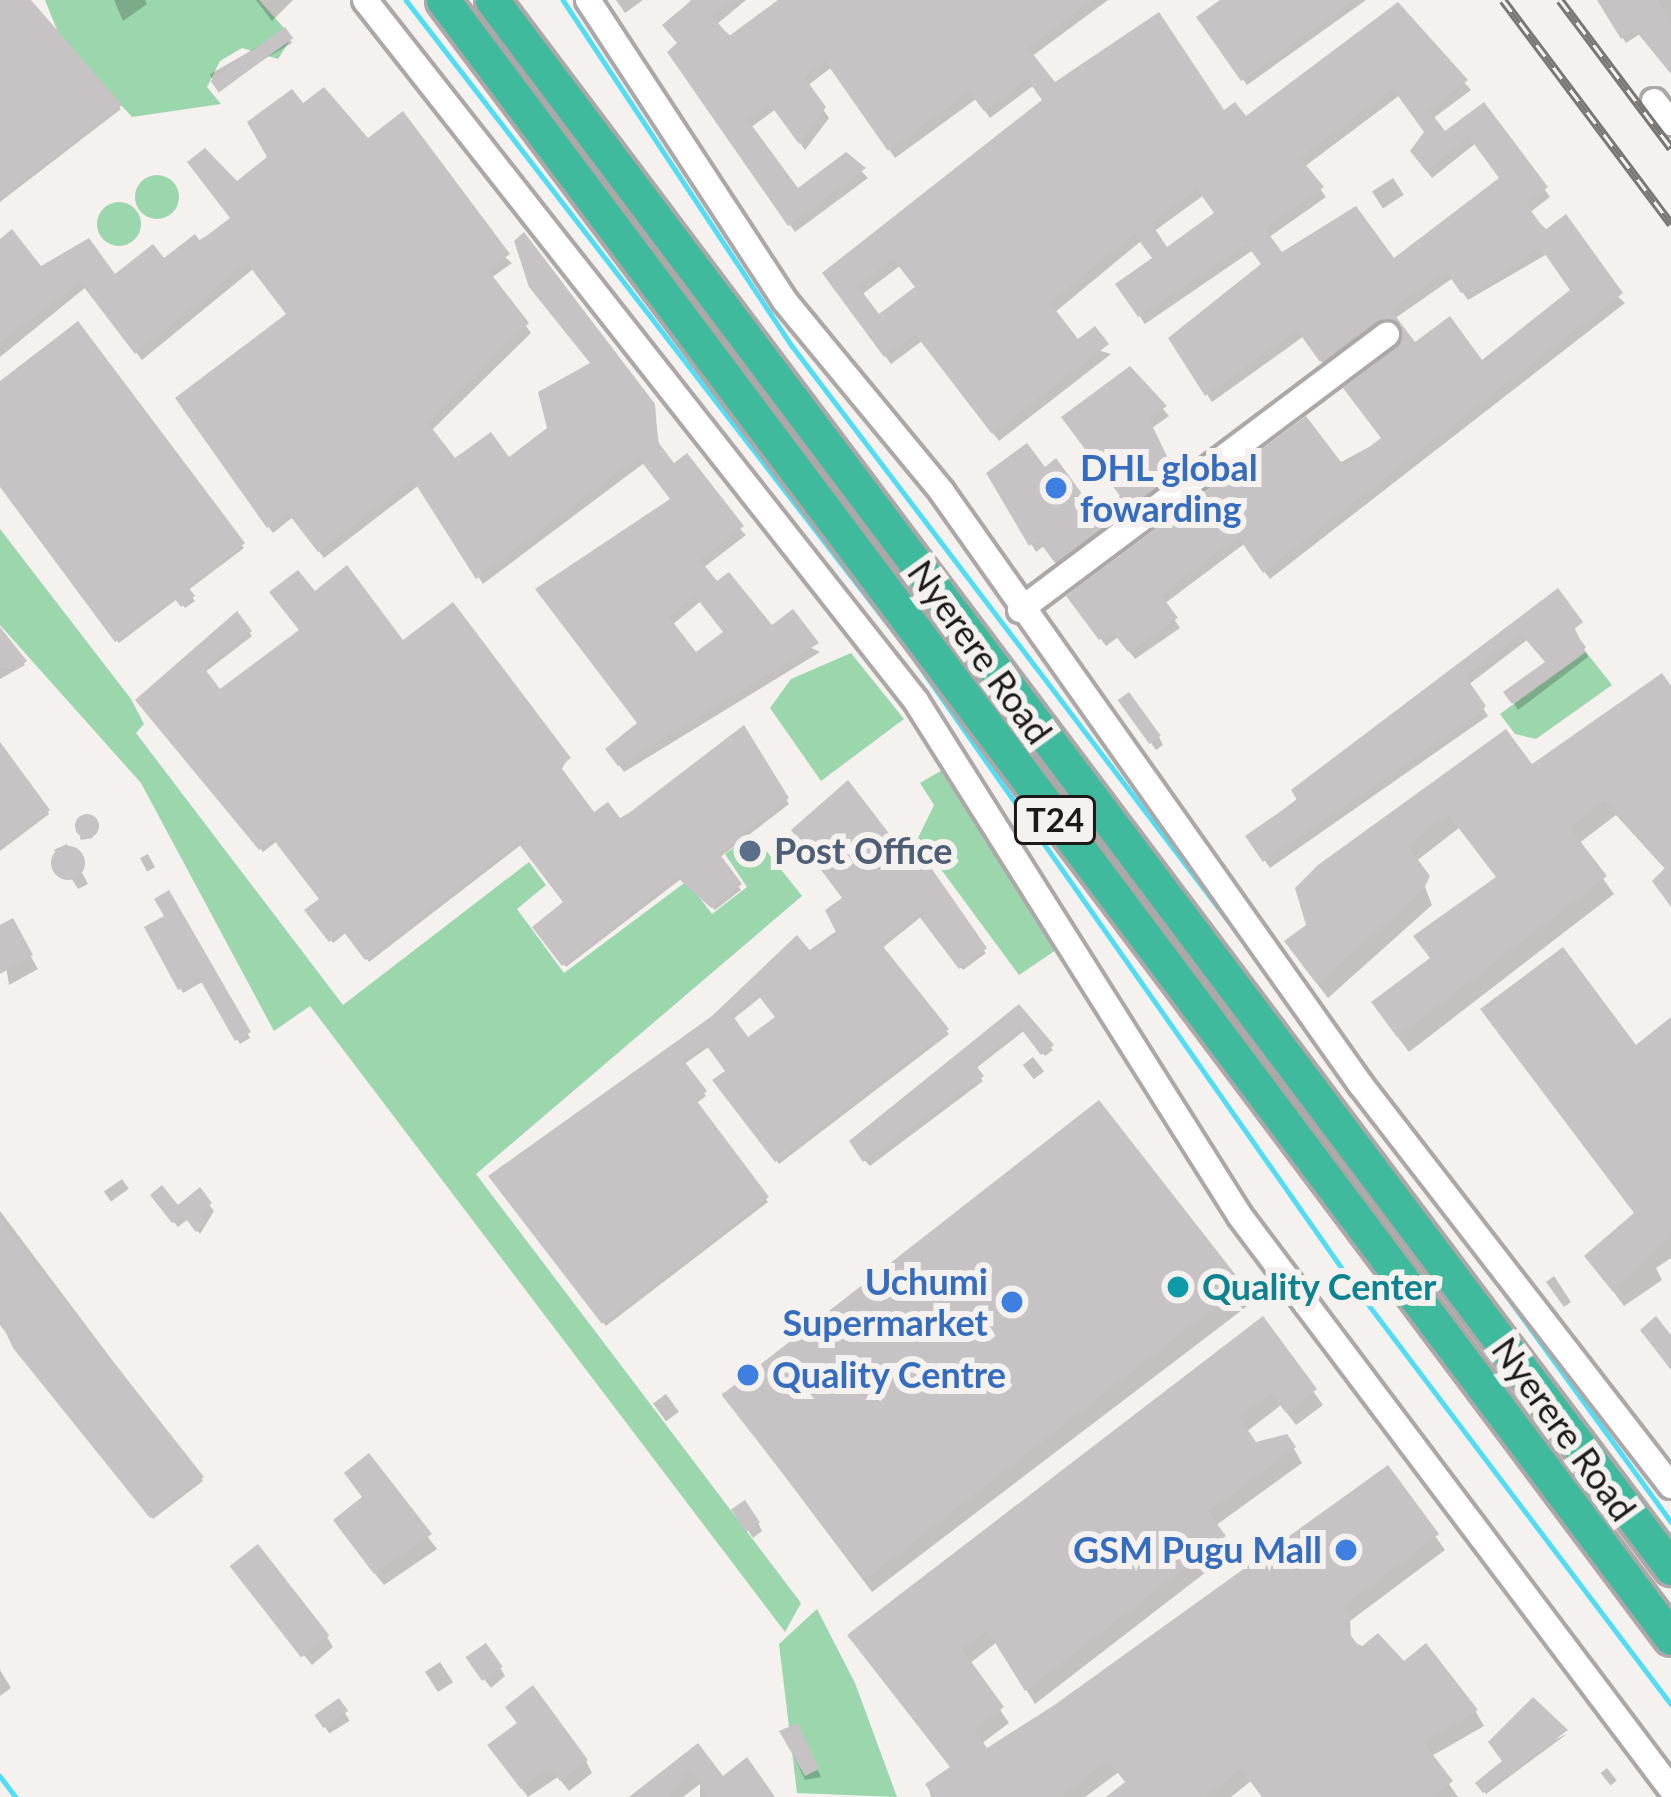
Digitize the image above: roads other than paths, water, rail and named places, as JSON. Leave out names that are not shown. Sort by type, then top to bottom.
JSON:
[{"type":"highway","name":"Nyerere Road","points":[[443,0],[1671,1638]]},
{"type":"highway","name":"Nyerere Road","points":[[492,0],[1671,1568]]},
{"type":"street","points":[[365,0],[916,701],[1240,1216],[1671,1789]]},
{"type":"street","points":[[588,0],[784,300],[942,492],[1020,610],[1361,1085],[1671,1486]]},
{"type":"street","points":[[1654,100],[1671,123]]},
{"type":"street","points":[[1020,610],[1388,334]]},
{"type":"waterway","points":[[406,0],[909,651],[1353,1284],[1671,1704]]},
{"type":"waterway","points":[[563,0],[793,347],[1256,957]]},
{"type":"waterway","points":[[1470,1245],[1671,1522]]},
{"type":"waterway","points":[[0,1776],[16,1797]]},
{"type":"railway","points":[[1503,0],[1671,224]]},
{"type":"railway","points":[[1560,0],[1671,148]]},
{"type":"place","name":"DHL global fowarding","points":[[1056,488]]},
{"type":"place","name":"Post Office","points":[[750,851]]},
{"type":"place","name":"Quality Center","points":[[1178,1287]]},
{"type":"place","name":"Uchumi Supermarket","points":[[1012,1302]]},
{"type":"place","name":"Quality Centre","points":[[748,1375]]},
{"type":"place","name":"GSM Pugu Mall","points":[[1346,1550]]}]
